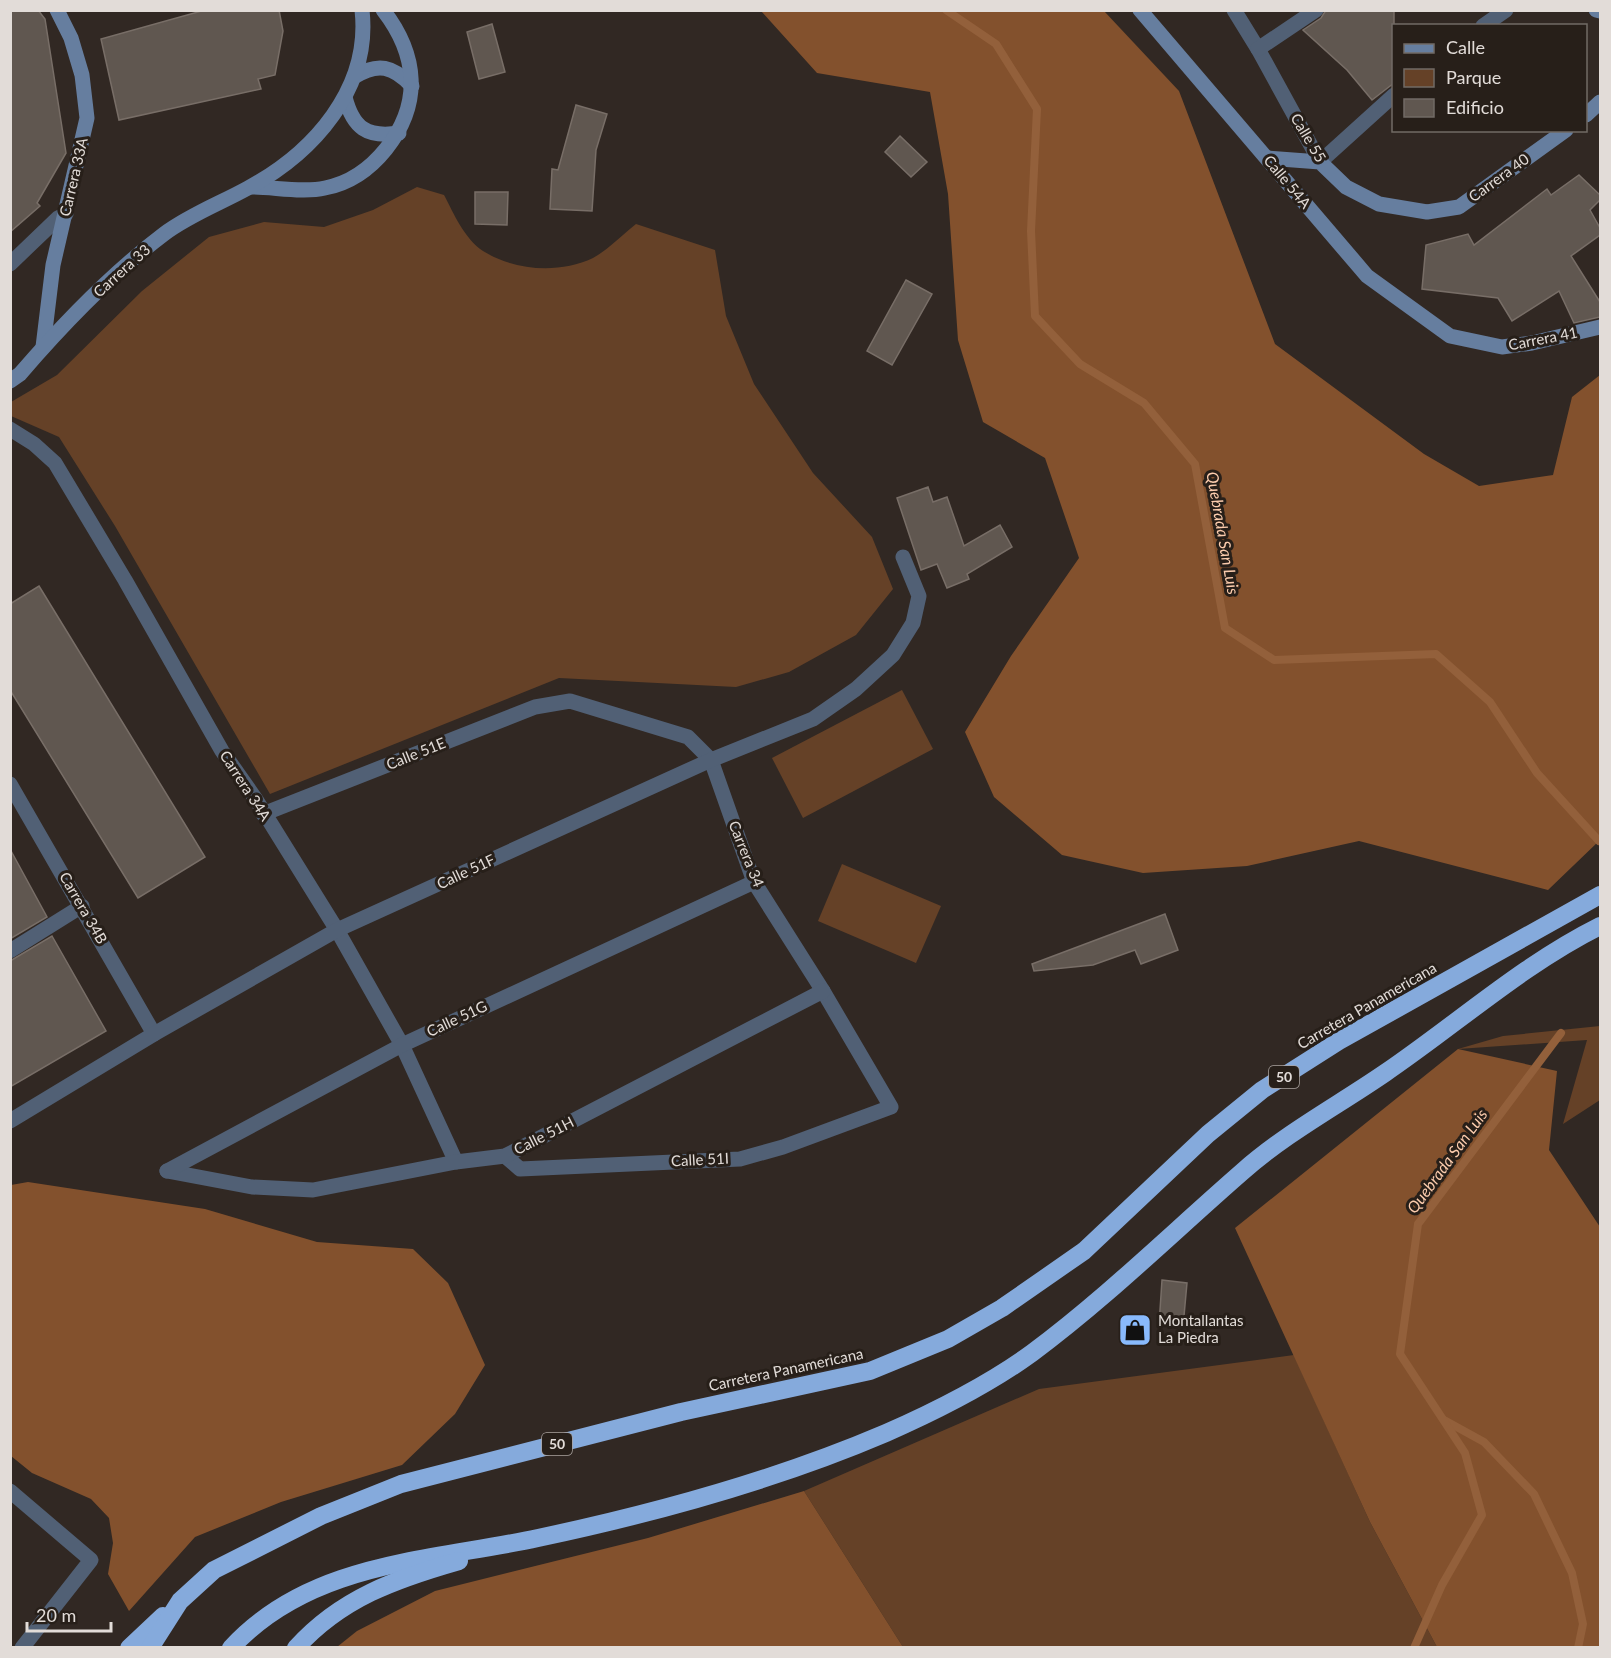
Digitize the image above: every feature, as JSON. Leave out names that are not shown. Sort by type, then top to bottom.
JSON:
[{"type":"highway","name":"Carretera Panamericana","points":[[150,1647],[180,1601],[214,1570],[265,1542],[401,1484],[681,1412],[870,1371],[948,1339],[1002,1308],[1084,1251],[1208,1134],[1262,1090],[1339,1041],[1600,895]]},
{"type":"highway","points":[[296,1647],[312,1630],[362,1595],[405,1577],[799,1468],[890,1431],[967,1393],[1030,1354],[1116,1284],[1246,1169],[1307,1122],[1384,1074],[1530,967],[1600,926]]},
{"type":"highway","points":[[231,1647],[262,1618],[307,1593],[370,1569],[423,1557],[536,1539]]},
{"type":"highway","points":[[129,1647],[180,1601]]},
{"type":"street","name":"Carrera 33A","points":[[43,347],[53,265],[87,118],[82,75],[71,38],[57,10]]},
{"type":"street","name":"Carrera 33","points":[[10,381],[20,374],[43,347],[117,273],[165,232],[252,187],[305,149],[327,124],[345,97],[354,77],[362,47],[362,10]]},
{"type":"street","name":"Carrera 33","points":[[252,187],[324,189],[356,178],[379,158],[399,133],[409,111],[412,86],[409,60],[397,28],[383,10]]},
{"type":"street","name":"Calle 54A","points":[[1140,10],[1367,276],[1450,336]]},
{"type":"street","name":"Calle 55","points":[[1234,10],[1320,162],[1346,187],[1379,204],[1427,212]]},
{"type":"street","points":[[1258,49],[1316,10]]},
{"type":"street","points":[[1486,24],[1506,10]]},
{"type":"street","points":[[1596,10],[1600,11]]},
{"type":"street","points":[[354,77],[368,68],[385,66],[400,73],[412,86]]},
{"type":"street","points":[[345,97],[349,116],[362,129],[380,136],[399,133]]},
{"type":"street","points":[[1268,158],[1320,162],[1392,97]]},
{"type":"street","points":[[1587,114],[1600,102]]},
{"type":"street","name":"Carrera 40","points":[[1427,212],[1460,207],[1563,132]]},
{"type":"street","points":[[10,264],[58,218],[66,214]]},
{"type":"street","name":"Carrera 41","points":[[1450,336],[1502,347],[1532,343],[1600,327]]},
{"type":"street","name":"Carrera 34A","points":[[10,429],[34,444],[55,463],[125,580],[210,732],[337,930],[402,1045],[456,1162]]},
{"type":"street","name":"Calle 51F","points":[[10,1121],[154,1034],[337,930],[711,760],[813,719],[856,688],[893,655],[913,623],[919,596],[903,557]]},
{"type":"street","name":"Calle 51E","points":[[264,814],[535,707],[570,701]]},
{"type":"street","name":"Carrera 34","points":[[570,701],[688,737],[711,760],[754,882],[823,991],[891,1107]]},
{"type":"street","name":"Carrera 34B","points":[[10,784],[16,806],[82,906],[154,1034]]},
{"type":"street","name":"Calle 51G","points":[[167,1171],[402,1045],[754,882]]},
{"type":"street","points":[[10,951],[82,906]]},
{"type":"street","name":"Calle 51H","points":[[167,1171],[252,1187],[314,1190],[456,1162],[505,1156],[823,991]]},
{"type":"street","name":"Calle 51I","points":[[505,1156],[520,1169],[740,1158],[783,1147],[891,1107]]},
{"type":"street","points":[[10,1491],[91,1560],[22,1647]]},
{"type":"green space","points":[[417,187],[444,195],[465,233],[476,246],[496,258],[523,266],[552,268],[580,263],[599,255],[636,224],[715,250],[726,316],[754,384],[813,473],[872,537],[893,589],[856,635],[789,672],[736,687],[559,678],[270,794],[115,526],[59,437],[11,416],[11,402],[57,375],[142,291],[209,237],[264,222],[324,227],[373,210]]},
{"type":"green space","points":[[902,690],[933,749],[803,818],[772,758]]},
{"type":"green space","points":[[842,864],[941,906],[916,963],[818,921]]},
{"type":"green space","points":[[1600,1026],[1600,1100],[1563,1124],[1587,1040],[1458,1049],[1503,1036]]},
{"type":"green space","points":[[1294,1355],[1370,1522],[1437,1647],[903,1647],[804,1491],[1039,1389]]},
{"type":"shaded area","points":[[761,11],[1104,11],[1179,91],[1275,344],[1424,454],[1479,486],[1553,475],[1572,397],[1600,375],[1600,840],[1548,890],[1359,841],[1247,866],[1143,873],[1062,855],[994,797],[965,732],[1011,656],[1079,558],[1045,458],[983,422],[958,340],[948,194],[930,92],[817,73]]},
{"type":"shaded area","points":[[1458,1049],[1557,1071],[1549,1150],[1600,1227],[1600,1647],[1437,1647],[1370,1522],[1235,1228]]},
{"type":"shaded area","points":[[28,1182],[205,1209],[317,1242],[413,1249],[448,1283],[485,1365],[455,1414],[402,1465],[281,1502],[195,1537],[129,1611],[108,1574],[113,1543],[109,1518],[91,1499],[32,1473],[11,1456],[11,1185]]},
{"type":"shaded area","points":[[804,1491],[903,1647],[337,1647],[357,1631],[435,1591],[648,1538]]},
{"type":"building","points":[[10,10],[38,10],[45,19],[66,153],[37,203],[40,206],[10,232]]},
{"type":"building","points":[[205,10],[279,10],[283,31],[275,75],[258,79],[261,89],[119,120],[101,39]]},
{"type":"building","points":[[1326,10],[1394,10],[1392,85],[1372,100],[1347,70],[1303,30],[1321,18]]},
{"type":"building","points":[[492,24],[505,72],[479,79],[467,32]]},
{"type":"building","points":[[576,105],[607,114],[596,150],[592,211],[550,209],[552,169],[558,170]]},
{"type":"building","points":[[900,136],[927,162],[911,177],[885,152]]},
{"type":"building","points":[[1579,175],[1600,195],[1600,200],[1590,210],[1600,228],[1600,235],[1571,256],[1600,302],[1600,317],[1574,323],[1559,291],[1512,321],[1498,298],[1422,289],[1426,245],[1468,234],[1474,245],[1547,189],[1551,195]]},
{"type":"building","points":[[475,192],[508,192],[507,225],[475,224]]},
{"type":"building","points":[[906,280],[932,294],[892,365],[867,351]]},
{"type":"building","points":[[928,487],[933,502],[947,497],[964,546],[1000,525],[1012,547],[967,574],[969,579],[947,588],[937,564],[921,570],[897,498]]},
{"type":"building","points":[[39,586],[205,857],[138,898],[10,690],[10,604]]},
{"type":"building","points":[[10,849],[47,917],[10,939]]},
{"type":"building","points":[[1165,914],[1178,950],[1141,964],[1135,950],[1093,965],[1034,971],[1032,964]]},
{"type":"building","points":[[52,936],[106,1031],[10,1087],[10,961]]},
{"type":"building","points":[[1162,1280],[1187,1283],[1183,1327],[1159,1325]]},
{"type":"waterway","name":"Quebrada San Luis","points":[[946,10],[996,44],[1037,109],[1031,231],[1035,316],[1080,364],[1144,403],[1195,464],[1225,628],[1274,660],[1436,654],[1490,702],[1537,773],[1599,841]]},
{"type":"waterway","name":"Quebrada San Luis","points":[[1414,1648],[1442,1585],[1482,1515],[1465,1453],[1400,1354],[1418,1224],[1561,1033]]},
{"type":"waterway","points":[[1444,1420],[1484,1442],[1534,1494],[1572,1573],[1583,1624],[1578,1648]]},
{"type":"place","name":"Montallantas La Piedra","points":[[1135,1330]]}]
